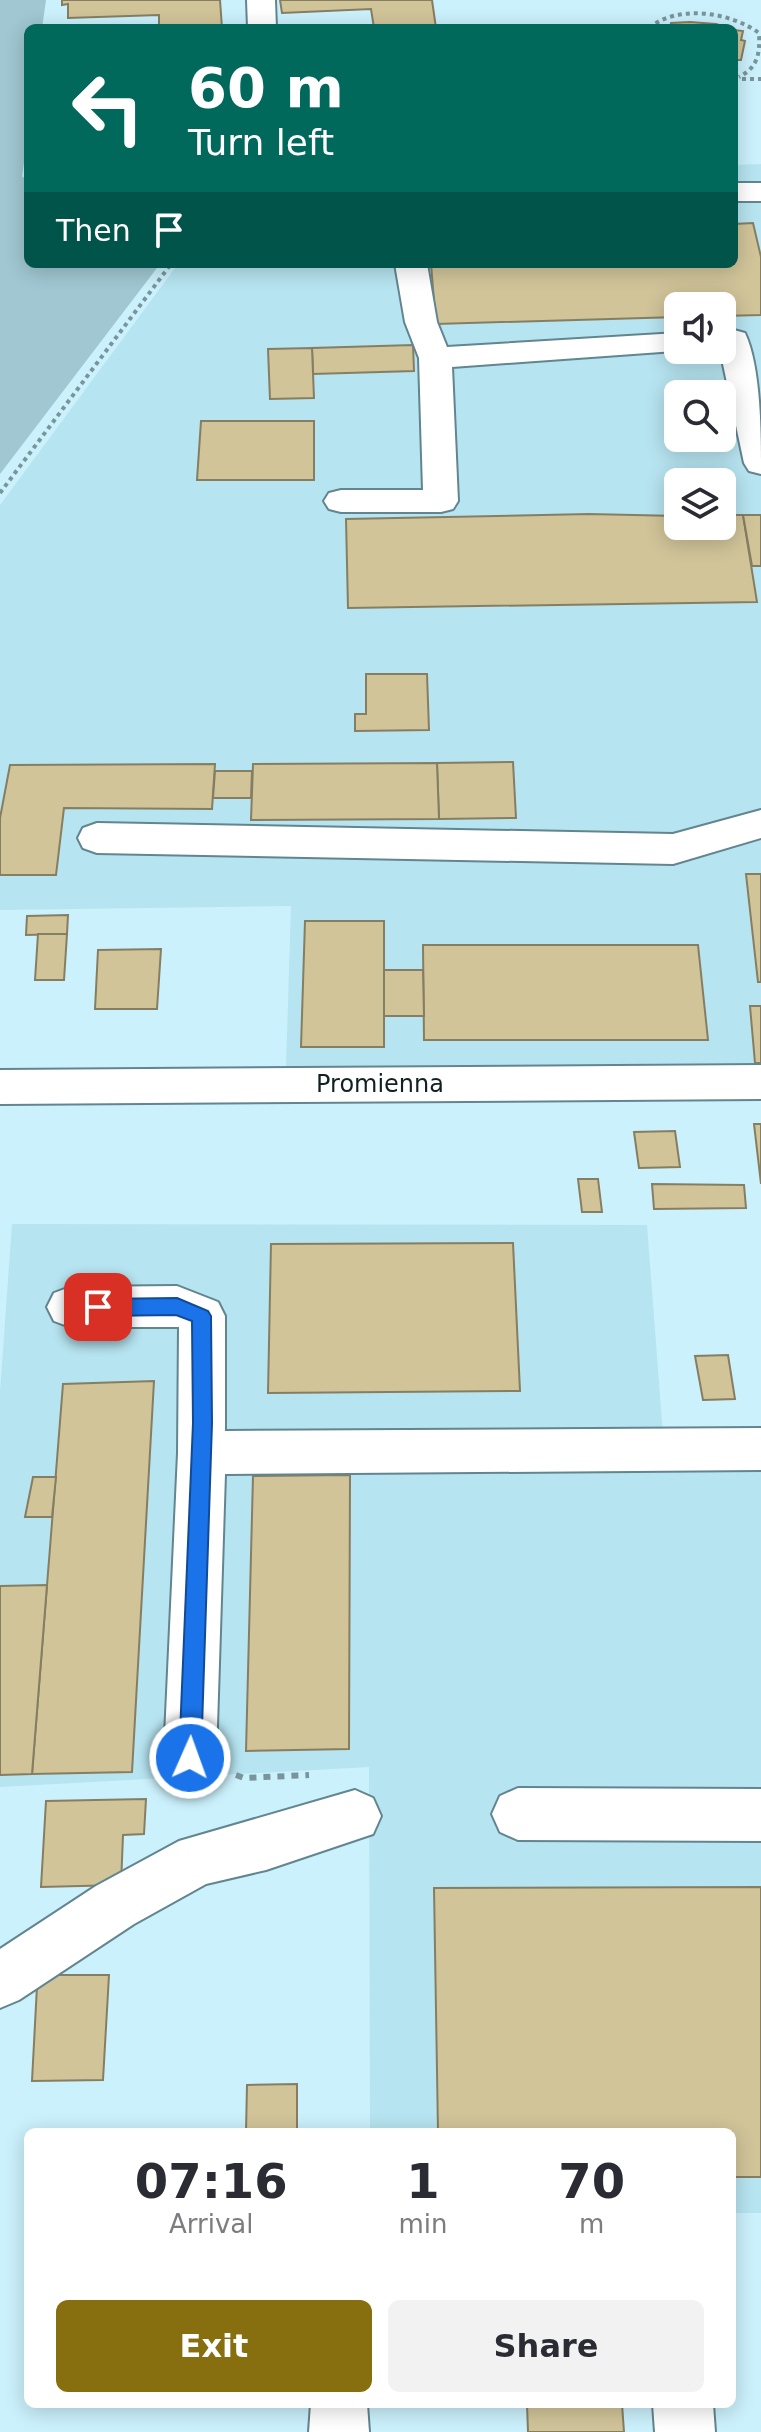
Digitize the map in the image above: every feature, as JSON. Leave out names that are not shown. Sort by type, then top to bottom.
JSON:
[{"type":"street","points":[[261,0],[262,24]]},
{"type":"street","points":[[738,192],[761,192]]},
{"type":"street","points":[[341,501],[441,501],[435,358],[421,322],[412,268]]},
{"type":"street","points":[[739,340],[761,463]]},
{"type":"street","points":[[435,358],[664,344]]},
{"type":"street","points":[[97,838],[673,849],[761,824]]},
{"type":"street","name":"Promienna","points":[[0,1087],[761,1082]]},
{"type":"street","points":[[70,1307],[177,1306],[202,1316],[202,1453],[190,1758]]},
{"type":"street","points":[[202,1453],[761,1449]]},
{"type":"street","points":[[518,1814],[761,1815]]},
{"type":"street","points":[[0,1981],[115,1905],[198,1860],[266,1844],[355,1816]]},
{"type":"street","points":[[683,2408],[685,2432]]},
{"type":"path","points":[[654,24],[662,17],[678,14],[747,24],[759,33],[760,52],[752,70],[738,77]]},
{"type":"path","points":[[738,78],[761,79]]},
{"type":"path","points":[[0,493],[168,268]]},
{"type":"path","points":[[190,1758],[244,1778],[305,1775],[336,1782],[350,1791],[355,1816]]},
{"type":"shaded area","points":[[0,0],[46,0],[43,24],[24,24],[24,268],[157,268],[0,474]]},
{"type":"shaded area","points":[[761,164],[761,1006],[750,1006],[755,1063],[286,1067],[291,906],[0,910],[0,505],[175,268],[738,268],[738,165]]},
{"type":"shaded area","points":[[12,1224],[647,1225],[663,1435],[761,1466],[761,2213],[736,2213],[736,2128],[370,2128],[369,1767],[0,1787],[0,1392]]},
{"type":"building","points":[[62,0],[220,0],[222,24],[159,24],[159,15],[68,18],[68,4],[62,5]]},
{"type":"building","points":[[280,0],[432,0],[435,24],[373,24],[371,9],[282,13]]},
{"type":"building","points":[[690,22],[716,24],[671,24]]},
{"type":"building","points":[[738,30],[743,31],[741,40],[745,41],[741,60],[738,60]]},
{"type":"building","points":[[753,223],[761,257],[761,315],[736,316],[736,292],[664,292],[664,317],[436,324],[431,268],[738,268],[738,224]]},
{"type":"building","points":[[413,345],[414,371],[313,374],[312,348]]},
{"type":"building","points":[[312,348],[314,398],[270,399],[268,349]]},
{"type":"building","points":[[201,421],[314,421],[314,480],[197,480]]},
{"type":"building","points":[[589,514],[664,516],[664,540],[736,540],[736,515],[743,515],[757,602],[348,608],[346,519]]},
{"type":"building","points":[[743,515],[761,515],[761,566],[752,566]]},
{"type":"building","points":[[366,674],[427,674],[429,730],[355,731],[355,714],[366,714]]},
{"type":"building","points":[[513,762],[516,818],[439,819],[437,763]]},
{"type":"building","points":[[437,763],[439,819],[251,820],[253,764]]},
{"type":"building","points":[[215,764],[212,809],[64,808],[56,875],[0,875],[0,818],[10,765]]},
{"type":"building","points":[[215,771],[252,771],[251,798],[213,798]]},
{"type":"building","points":[[746,874],[761,874],[761,982],[758,982]]},
{"type":"building","points":[[68,915],[67,934],[26,935],[27,916]]},
{"type":"building","points":[[305,921],[384,921],[384,1047],[301,1047]]},
{"type":"building","points":[[38,934],[67,934],[64,980],[35,980]]},
{"type":"building","points":[[423,945],[698,945],[708,1040],[424,1040]]},
{"type":"building","points":[[161,949],[157,1009],[95,1009],[98,950]]},
{"type":"building","points":[[384,970],[423,970],[424,1016],[384,1016]]},
{"type":"building","points":[[750,1006],[761,1006],[761,1063],[755,1063]]},
{"type":"building","points":[[754,1124],[761,1124],[761,1184]]},
{"type":"building","points":[[675,1131],[680,1167],[639,1168],[634,1132]]},
{"type":"building","points":[[578,1179],[598,1179],[602,1212],[582,1212]]},
{"type":"building","points":[[652,1184],[744,1185],[746,1208],[654,1209]]},
{"type":"building","points":[[513,1243],[520,1391],[268,1393],[271,1244]]},
{"type":"building","points":[[728,1355],[735,1399],[703,1400],[695,1356]]},
{"type":"building","points":[[154,1381],[132,1772],[32,1774],[63,1384]]},
{"type":"building","points":[[350,1475],[349,1749],[246,1751],[253,1476]]},
{"type":"building","points":[[33,1477],[56,1477],[52,1517],[25,1517]]},
{"type":"building","points":[[47,1585],[32,1774],[0,1775],[0,1586]]},
{"type":"building","points":[[146,1799],[144,1834],[123,1835],[121,1885],[41,1887],[46,1801]]},
{"type":"building","points":[[761,1887],[761,2177],[736,2177],[736,2128],[438,2128],[434,1888]]},
{"type":"building","points":[[49,1975],[109,1975],[103,2080],[32,2081],[37,1986]]},
{"type":"building","points":[[297,2084],[297,2128],[246,2128],[247,2085]]},
{"type":"building","points":[[527,2408],[622,2408],[624,2432],[528,2432]]},
{"type":"route","points":[[98,1307],[177,1306],[202,1316],[205,1334],[203,1423],[190,1758]]}]
